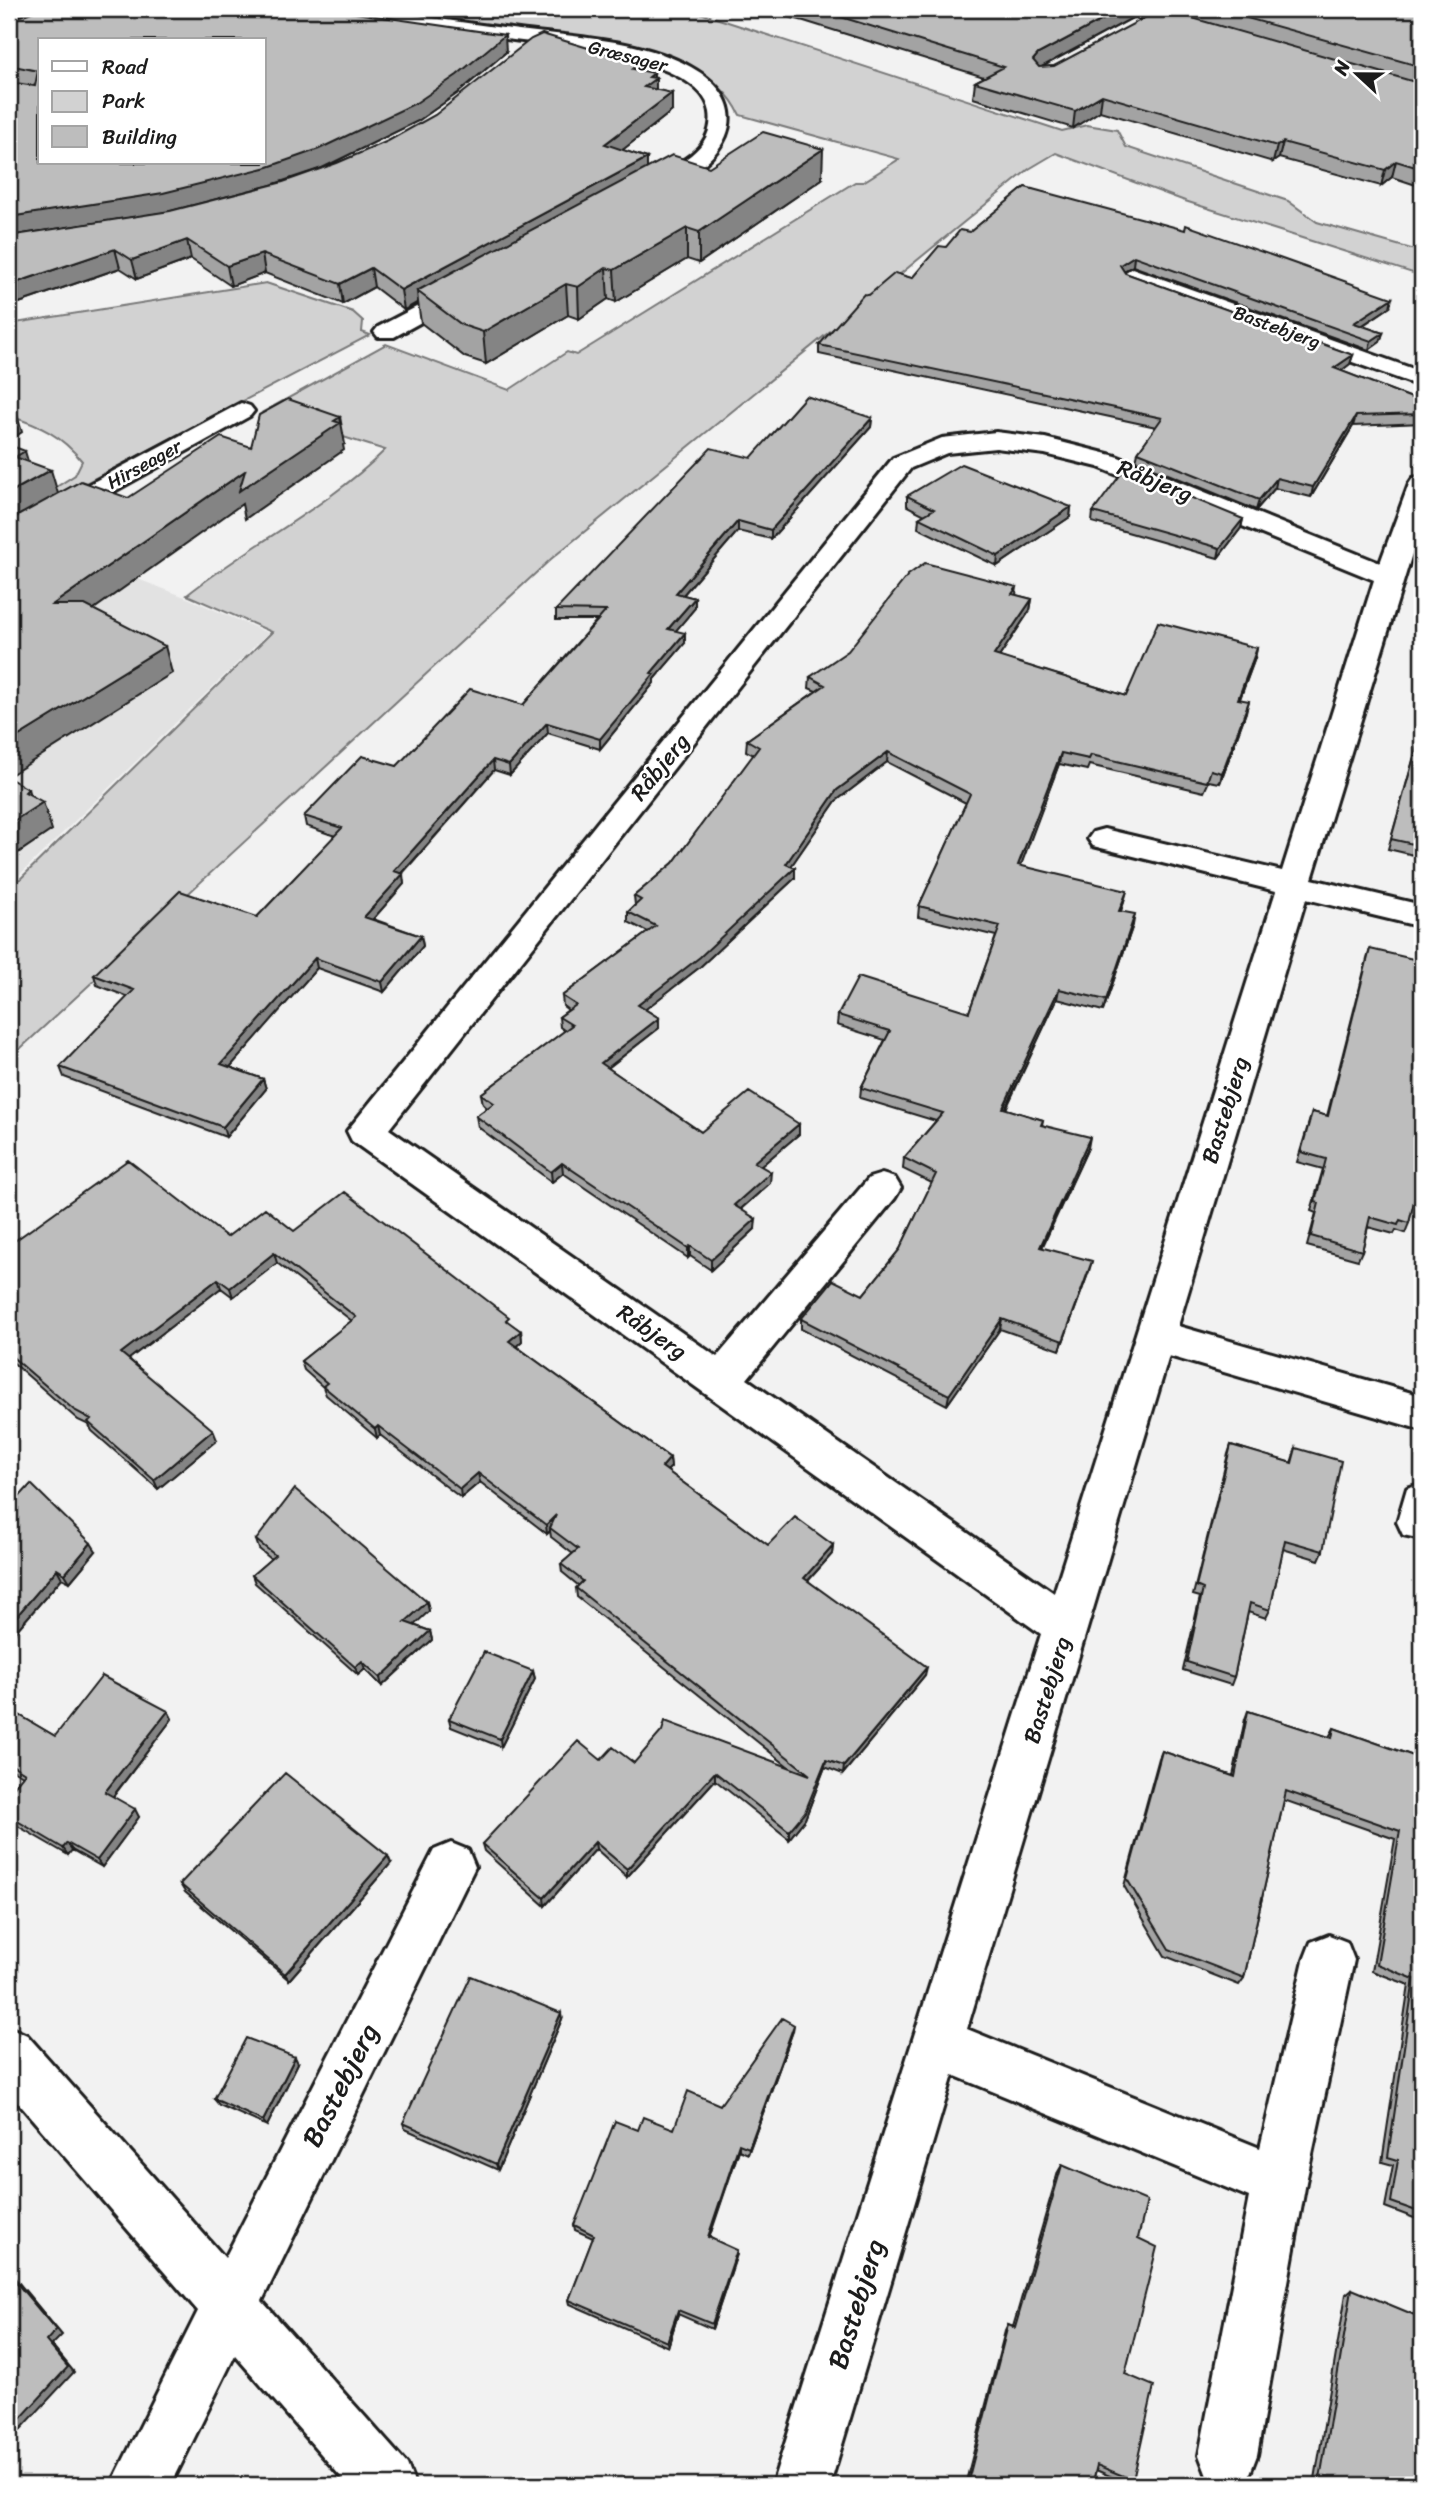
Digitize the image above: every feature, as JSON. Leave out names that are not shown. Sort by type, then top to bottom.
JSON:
[{"type":"street","name":"Græsager","points":[[362,9],[362,13],[612,48],[664,62],[696,78],[716,98],[722,118],[717,138],[698,160],[626,200]]},
{"type":"street","points":[[1133,18],[1156,16],[1218,34]]},
{"type":"street","points":[[519,55],[537,38]]},
{"type":"street","name":"Bastebjerg","points":[[1132,275],[1422,380]]},
{"type":"street","points":[[386,332],[482,279]]},
{"type":"street","name":"Hirseager","points":[[9,538],[241,411]]},
{"type":"street","name":"Råbjerg","points":[[1067,1627],[365,1131],[400,1092],[902,463],[942,446],[996,440],[1045,446],[1107,461],[1389,576]]},
{"type":"street","name":"Bastebjerg","points":[[801,2485],[1389,576],[1422,484]]},
{"type":"street","points":[[1104,839],[1422,916]]},
{"type":"street","points":[[721,1381],[882,1188]]},
{"type":"street","points":[[1155,1336],[1422,1413]]},
{"type":"street","name":"Bastebjerg","points":[[140,2485],[451,1867]]},
{"type":"street","points":[[1228,2455],[1279,2182],[1329,1960]]},
{"type":"street","points":[[937,2043],[1279,2182]]},
{"type":"street","points":[[9,2053],[230,2303],[386,2485]]},
{"type":"shaded area","points":[[32,539],[185,597],[268,633],[9,885],[9,552]]},
{"type":"green space","points":[[384,9],[688,9],[1062,131],[1087,125],[1117,130],[1126,147],[1288,201],[1317,222],[1422,252],[1422,276],[1185,201],[1056,153],[1029,169],[551,559],[9,1059],[9,890],[272,632],[187,595],[339,490],[385,450],[263,412],[386,344],[509,390],[567,352],[576,355],[855,182],[863,182],[899,159],[740,115],[720,88],[692,68]]},
{"type":"green space","points":[[266,283],[353,312],[363,321],[362,332],[370,335],[59,497],[47,493],[75,475],[82,461],[66,444],[49,432],[9,416],[9,324]]},
{"type":"building","points":[[40,9],[328,9],[505,35],[457,75],[416,103],[319,149],[268,167],[163,193],[9,217],[9,82],[35,86],[38,71],[9,65],[9,20]]},
{"type":"building","points":[[815,9],[1123,9],[1038,54],[1033,60],[1039,67],[1054,66],[1161,9],[1422,84],[1422,169],[1396,161],[1385,170],[1283,142],[1277,146],[1102,95],[1075,111],[975,82],[1004,67]]},
{"type":"building","points":[[1215,9],[1422,9],[1422,67]]},
{"type":"building","points":[[542,34],[608,54],[643,61],[633,69],[654,73],[649,77],[656,78],[644,87],[672,93],[605,144],[647,158],[401,290],[371,268],[340,284],[262,254],[227,266],[187,240],[132,260],[115,249],[9,285],[9,236],[170,211],[283,182],[337,163],[388,141],[435,115],[531,39]]},
{"type":"building","points":[[763,132],[823,149],[699,232],[687,228],[614,270],[606,268],[578,287],[566,284],[483,332],[462,325],[417,291],[672,155],[709,167]]},
{"type":"building","points":[[1025,187],[1185,230],[1186,225],[1392,298],[1354,323],[1383,333],[1371,341],[1134,256],[1120,265],[1125,273],[1353,355],[1334,368],[1422,402],[1422,414],[1356,416],[1313,487],[1277,478],[1259,500],[1138,452],[1162,418],[819,345],[864,294],[869,295],[895,273],[912,278],[939,246],[946,247],[960,230],[970,232]]},
{"type":"building","points":[[806,396],[872,418],[771,530],[738,521],[676,593],[695,598],[668,629],[685,633],[600,739],[547,723],[509,765],[493,760],[394,871],[403,874],[364,917],[421,936],[382,982],[315,958],[221,1064],[263,1079],[223,1127],[60,1067],[134,990],[94,975],[180,891],[257,917],[342,828],[304,816],[362,756],[397,766],[470,689],[523,705],[606,611],[556,610],[711,448],[751,458]]},
{"type":"building","points":[[288,399],[340,417],[334,421],[340,423],[239,491],[245,471],[52,605],[85,605],[165,646],[9,742],[9,520],[81,481],[128,498],[221,437],[251,447],[259,415]]},
{"type":"building","points":[[9,445],[25,451],[15,457],[51,470],[9,493]]},
{"type":"building","points":[[961,464],[1071,507],[998,556],[919,518],[934,509],[907,496]]},
{"type":"building","points":[[1124,470],[1243,519],[1220,548],[1093,512]]},
{"type":"building","points":[[925,563],[1017,587],[1012,594],[1032,599],[994,655],[1126,696],[1158,622],[1257,648],[1238,699],[1249,701],[1222,773],[1211,770],[1207,782],[1091,755],[1089,759],[1061,753],[1018,865],[1127,891],[1119,911],[1135,914],[1106,1000],[1059,989],[1003,1108],[1043,1120],[1041,1125],[1090,1137],[1040,1247],[1092,1261],[1063,1341],[1002,1319],[949,1395],[801,1319],[833,1280],[863,1295],[900,1249],[936,1174],[904,1158],[943,1113],[861,1088],[890,1031],[838,1015],[858,977],[969,1012],[1000,926],[919,906],[970,794],[888,752],[837,790],[786,864],[795,868],[700,957],[638,1005],[659,1018],[601,1063],[701,1132],[749,1092],[799,1124],[754,1162],[771,1172],[734,1205],[756,1219],[711,1260],[690,1246],[688,1248],[562,1163],[551,1172],[476,1116],[494,1103],[481,1094],[572,1025],[559,1017],[576,1005],[562,996],[656,926],[628,912],[641,900],[634,896],[673,863],[759,747],[747,740],[825,685],[810,677],[848,651],[908,575]]},
{"type":"building","points":[[1422,729],[1422,846],[1391,839]]},
{"type":"building","points":[[9,778],[28,789],[25,792],[43,802],[9,824]]},
{"type":"building","points":[[1370,949],[1422,961],[1422,1171],[1409,1223],[1400,1220],[1398,1225],[1370,1217],[1362,1251],[1311,1236],[1319,1203],[1315,1202],[1326,1159],[1301,1152],[1312,1112],[1328,1116]]},
{"type":"building","points":[[128,1160],[227,1237],[265,1208],[294,1231],[345,1192],[509,1317],[506,1320],[521,1331],[509,1341],[670,1458],[662,1467],[768,1545],[795,1517],[833,1545],[804,1578],[927,1667],[844,1766],[826,1760],[805,1812],[789,1831],[715,1772],[627,1869],[595,1842],[544,1898],[482,1844],[578,1741],[601,1760],[613,1747],[634,1763],[662,1731],[665,1721],[810,1775],[576,1588],[583,1581],[561,1564],[578,1549],[550,1528],[556,1515],[546,1525],[478,1473],[460,1489],[378,1426],[375,1429],[323,1386],[327,1383],[301,1361],[356,1317],[274,1253],[230,1288],[218,1279],[121,1353],[213,1430],[154,1480],[88,1422],[91,1419],[74,1410],[9,1354],[9,1245]]},
{"type":"building","points":[[1231,1445],[1292,1463],[1296,1448],[1341,1461],[1323,1551],[1285,1540],[1270,1610],[1250,1603],[1234,1677],[1187,1662],[1203,1589],[1196,1586]]},
{"type":"building","points":[[31,1484],[91,1543],[65,1574],[57,1569],[9,1625],[9,1508]]},
{"type":"building","points":[[295,1489],[427,1602],[405,1622],[430,1631],[380,1678],[362,1661],[355,1667],[252,1575],[275,1555],[256,1540]]},
{"type":"building","points":[[484,1652],[533,1671],[500,1739],[449,1719]]},
{"type":"building","points":[[102,1676],[168,1711],[105,1792],[135,1809],[97,1860],[67,1843],[63,1848],[9,1816],[9,1793],[25,1773],[9,1763],[9,1709],[55,1736]]},
{"type":"building","points":[[1248,1711],[1332,1738],[1334,1728],[1422,1759],[1422,2213],[1391,2202],[1398,2160],[1388,2157],[1414,1979],[1377,1964],[1400,1831],[1286,1791],[1244,1978],[1169,1949],[1127,1879],[1162,1751],[1235,1777]]},
{"type":"building","points":[[285,1773],[388,1856],[285,1974],[180,1884]]},
{"type":"building","points":[[471,1976],[561,2013],[496,2164],[403,2123]]},
{"type":"building","points":[[782,2018],[794,2025],[749,2148],[739,2144],[708,2237],[737,2250],[712,2324],[678,2310],[667,2342],[569,2300],[594,2235],[574,2225],[615,2121],[638,2130],[643,2117],[674,2129],[688,2091],[720,2105]]},
{"type":"building","points":[[246,2038],[295,2057],[263,2121],[214,2099]]},
{"type":"building","points":[[1062,2165],[1147,2201],[1138,2238],[1157,2247],[1125,2374],[1154,2386],[1133,2480],[1097,2465],[1092,2485],[967,2485],[1008,2325],[1015,2328]]},
{"type":"building","points":[[9,2274],[56,2330],[46,2341],[68,2367],[9,2431]]},
{"type":"building","points":[[1352,2289],[1422,2318],[1422,2485],[1319,2485]]}]
